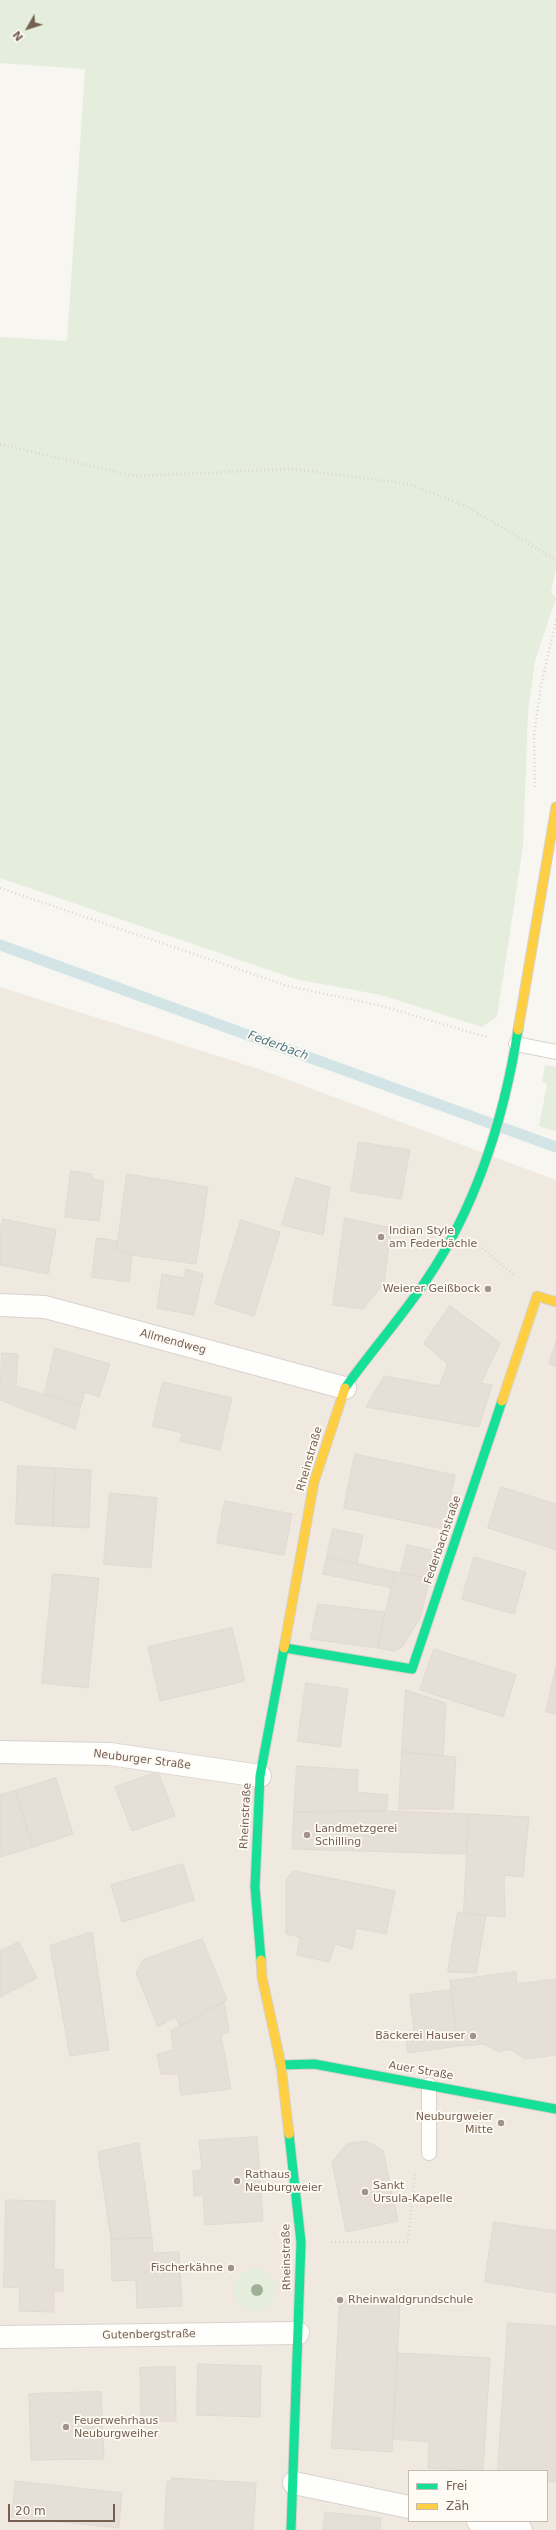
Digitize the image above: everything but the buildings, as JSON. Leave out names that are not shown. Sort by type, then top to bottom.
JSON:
[{"type":"main road","name":"Rheinstraße","points":[[290,2530],[294,2483],[300,2242],[281,2065],[262,1977],[255,1887],[260,1776],[285,1648],[314,1482],[345,1388],[430,1274],[457,1231],[490,1151],[516,1044],[556,807]]},
{"type":"main road","points":[[537,1296],[556,1302]]},
{"type":"main road","name":"Federbachstraße","points":[[285,1648],[412,1669],[537,1296]]},
{"type":"main road","name":"Auer Straße","points":[[281,2065],[314,2064],[556,2110]]},
{"type":"street","name":"Allmendweg","points":[[0,1305],[45,1307],[345,1388]]},
{"type":"street","name":"Neuburger Straße","points":[[0,1752],[110,1754],[260,1776]]},
{"type":"street","name":"Gutenbergstraße","points":[[0,2337],[298,2333]]},
{"type":"street","points":[[294,2483],[408,2507]]},
{"type":"street","points":[[483,2522],[521,2530]]},
{"type":"lane","points":[[516,1044],[556,1052]]},
{"type":"lane","points":[[429,2085],[429,2153]]},
{"type":"path","points":[[0,444],[134,476],[293,469],[410,484],[466,506],[556,560]]},
{"type":"path","points":[[535,788],[535,728],[540,686],[556,619]]},
{"type":"path","points":[[0,888],[288,986],[382,1006],[480,1036],[516,1044]]},
{"type":"path","points":[[478,1245],[537,1296]]},
{"type":"path","points":[[300,2242],[408,2242],[416,2163],[429,2153]]},
{"type":"shaded area","points":[[0,987],[259,1069],[556,1180],[556,2530],[0,2530]]},
{"type":"green space","points":[[0,0],[556,0],[556,569],[551,592],[556,598],[535,661],[528,712],[523,847],[497,1017],[482,1027],[381,995],[295,979],[0,878],[0,337],[67,341],[85,69],[0,63]]},
{"type":"green space","points":[[545,1065],[556,1067],[556,1132],[539,1126],[547,1084],[542,1082]]},
{"type":"green space","points":[[255,2269],[270,2275],[276,2290],[270,2305],[255,2311],[240,2305],[234,2290],[240,2275]]},
{"type":"waterway","name":"Federbach","points":[[0,945],[556,1147]]},
{"type":"traffic: fast","points":[[345,1388],[427,1279],[445,1251],[460,1221],[474,1191],[496,1128],[505,1096],[518,1030]]},
{"type":"traffic: fast","points":[[285,1648],[412,1669],[502,1401]]},
{"type":"traffic: fast","points":[[261,1960],[255,1887],[260,1776],[284,1648]]},
{"type":"traffic: fast","points":[[281,2065],[314,2064],[556,2109]]},
{"type":"traffic: fast","points":[[289,2134],[301,2242],[291,2530]]},
{"type":"traffic: slow","points":[[518,1030],[556,807]]},
{"type":"traffic: slow","points":[[502,1401],[537,1296],[556,1302]]},
{"type":"traffic: slow","points":[[284,1648],[314,1482],[345,1388]]},
{"type":"traffic: slow","points":[[261,1960],[262,1977],[281,2065],[289,2134]]},
{"type":"place","name":"Indian Style am Federbächle","points":[[381,1237]]},
{"type":"place","name":"Weierer Geißbock","points":[[488,1289]]},
{"type":"place","name":"Landmetzgerei Schilling","points":[[307,1835]]},
{"type":"place","name":"Bäckerei Hauser","points":[[473,2036]]},
{"type":"place","name":"Neuburgweier Mitte","points":[[501,2123]]},
{"type":"place","name":"Rathaus Neuburgweier","points":[[237,2181]]},
{"type":"place","name":"Sankt Ursula-Kapelle","points":[[365,2192]]},
{"type":"place","name":"Fischerkähne","points":[[231,2268]]},
{"type":"place","name":"Rheinwaldgrundschule","points":[[340,2300]]},
{"type":"place","name":"Feuerwehrhaus Neuburgweiher","points":[[66,2427]]}]
